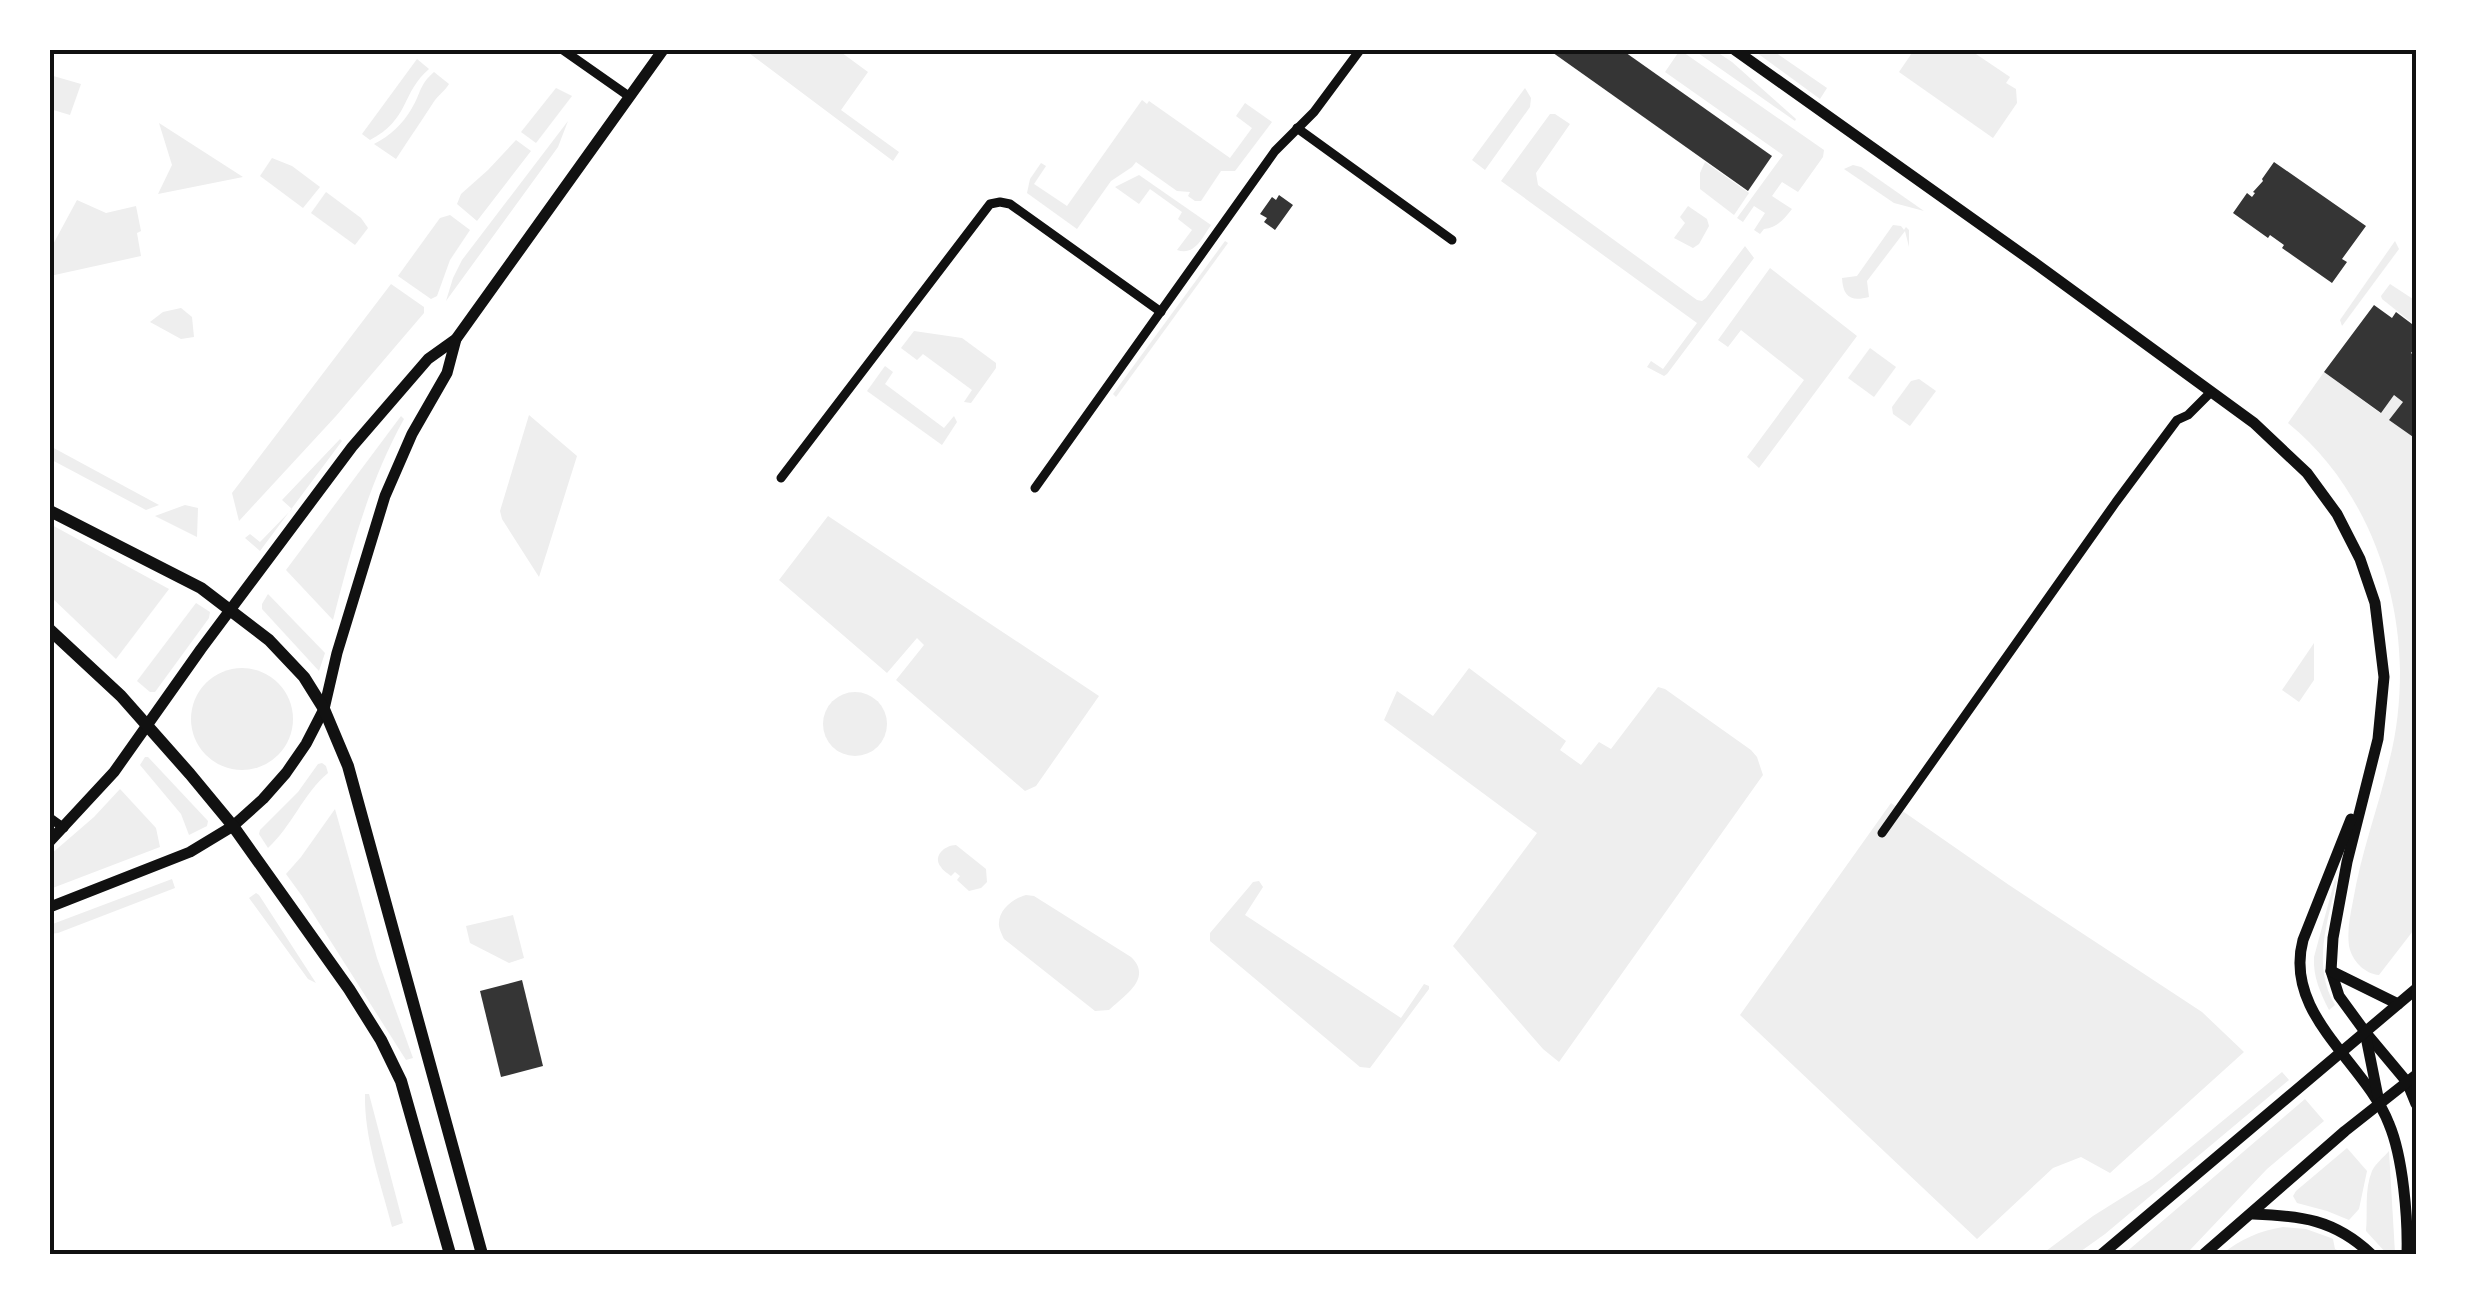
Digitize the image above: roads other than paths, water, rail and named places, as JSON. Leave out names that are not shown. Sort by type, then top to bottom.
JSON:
[{"type":"main road","points":[[50,511],[202,588],[293,663],[324,709],[348,766],[482,1254]]},
{"type":"main road","points":[[50,630],[121,696],[233,826],[349,989],[390,1057],[408,1101],[450,1254]]},
{"type":"street","points":[[563,50],[630,97]]},
{"type":"street","points":[[50,841],[114,772],[352,447],[428,359],[456,339],[663,50]]},
{"type":"street","points":[[1035,488],[1275,152],[1314,112],[1360,50]]},
{"type":"street","points":[[1734,50],[2254,423],[2307,474],[2338,514],[2360,559],[2375,603],[2384,677],[2378,739],[2335,923],[2331,971],[2338,996],[2366,1033],[2412,1078],[2416,1104]]},
{"type":"street","points":[[1298,128],[1452,240]]},
{"type":"street","points":[[780,478],[990,204],[1010,204],[1161,312]]},
{"type":"street","points":[[50,907],[190,852],[233,826],[286,773],[324,709],[384,496],[412,434],[448,373],[456,339]]},
{"type":"street","points":[[1882,833],[2177,420],[2188,416],[2211,392]]},
{"type":"street","points":[[2363,792],[2300,949],[2301,974],[2307,998],[2323,1029],[2380,1104],[2389,1122],[2410,1254]]},
{"type":"street","points":[[50,818],[64,828]]},
{"type":"street","points":[[2331,971],[2398,1004]]},
{"type":"street","points":[[2102,1254],[2416,989]]},
{"type":"street","points":[[2366,1033],[2380,1104]]},
{"type":"street","points":[[2204,1254],[2412,1078]]},
{"type":"street","points":[[2252,1214],[2283,1215],[2334,1226],[2370,1254]]},
{"type":"street","points":[[2410,1254],[2416,1234]]}]
